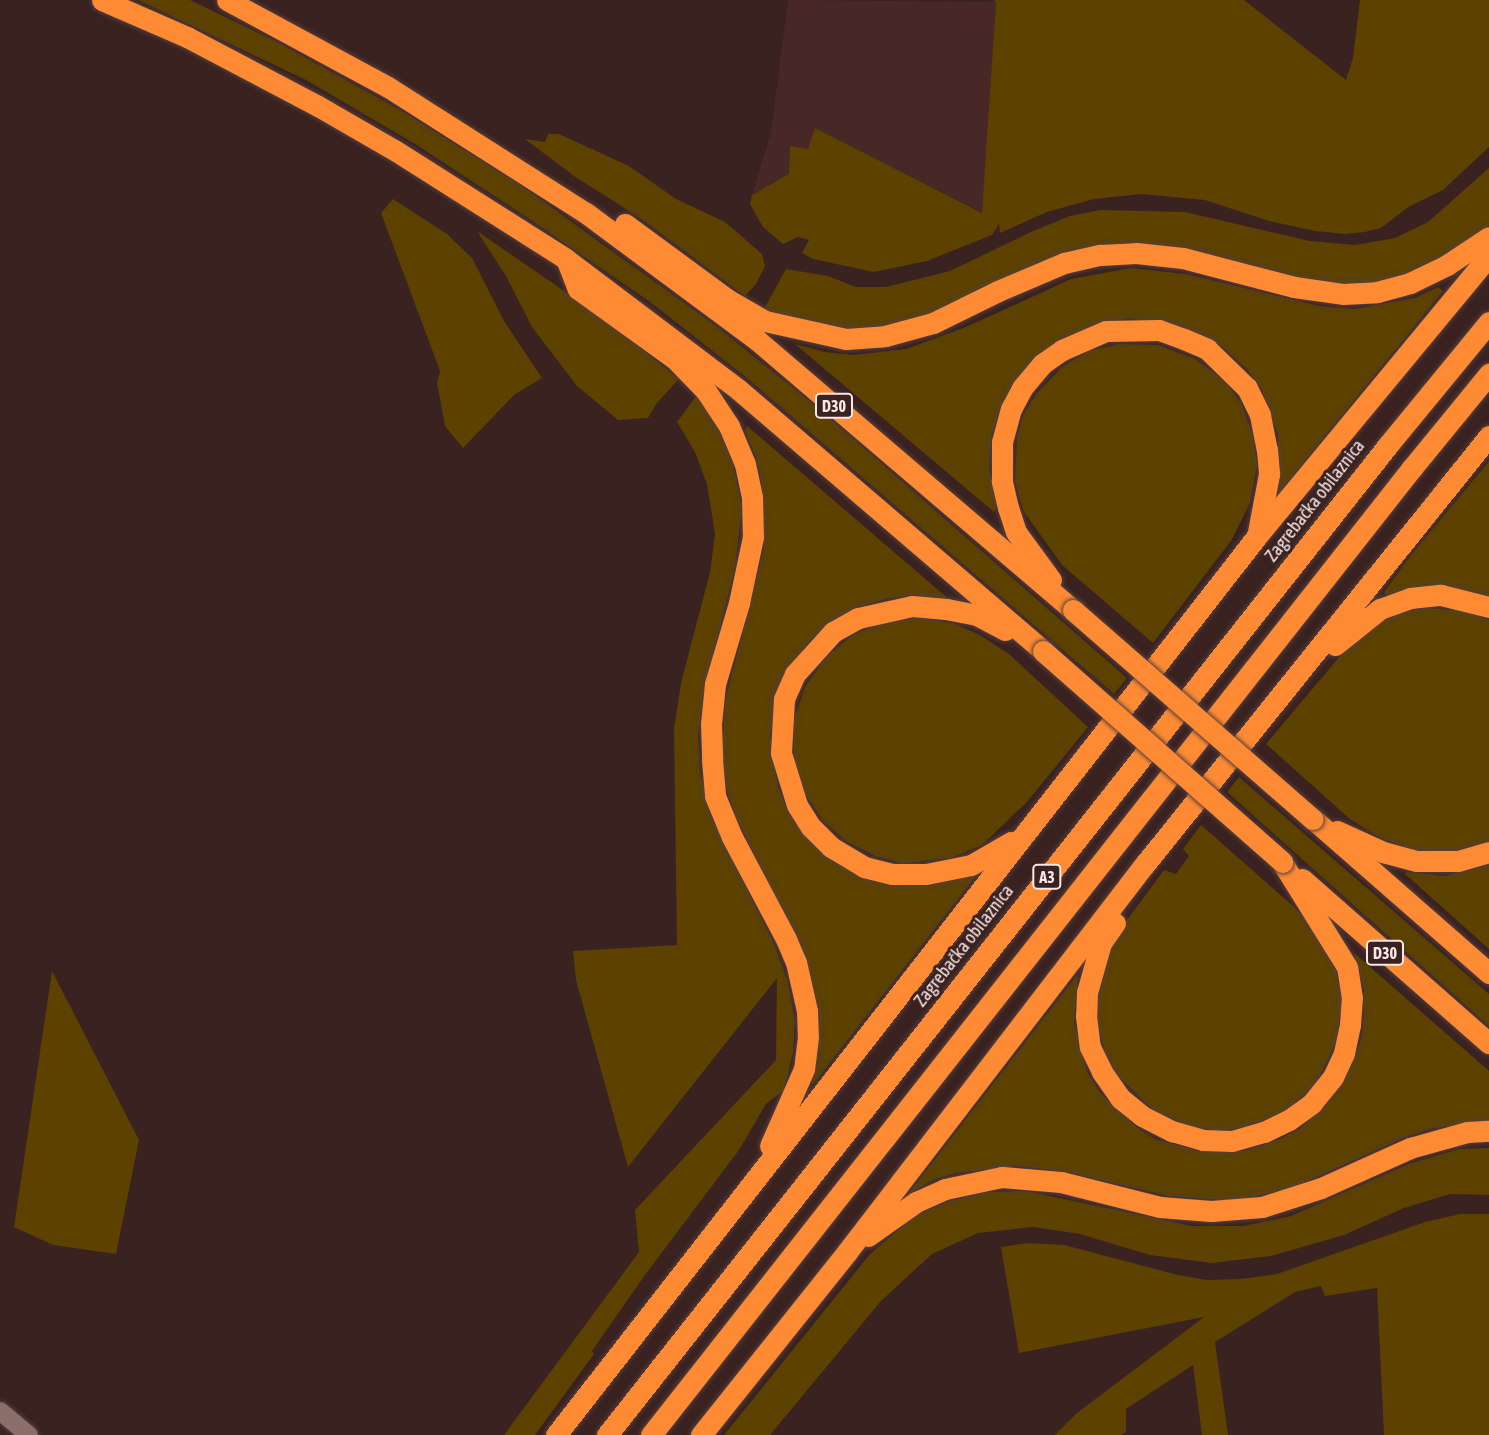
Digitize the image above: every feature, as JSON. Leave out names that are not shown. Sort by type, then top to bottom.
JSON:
[{"type":"highway","name":"D30","points":[[102,0],[187,37],[318,106],[396,151],[566,259],[739,390],[1042,651],[1489,1043]]},
{"type":"highway","name":"D30","points":[[227,0],[388,87],[586,214],[757,340],[1073,610],[1489,973]]},
{"type":"highway","points":[[586,214],[623,222],[726,299],[765,321],[846,339],[886,336],[933,323],[1064,263],[1100,255],[1136,253],[1183,258],[1294,287],[1343,294],[1377,292],[1410,282],[1447,265],[1489,237]]},
{"type":"highway","points":[[556,1435],[1019,837],[1257,536],[1489,256]]},
{"type":"highway","points":[[566,259],[578,289],[675,359],[706,391],[729,426],[744,464],[752,497],[752,537],[748,565],[715,684],[711,736],[715,796],[732,837],[796,962],[807,1011],[804,1069],[771,1141],[769,1160]]},
{"type":"highway","name":"Zagrebačka obilaznica","points":[[607,1435],[1388,445],[1489,322]]},
{"type":"highway","points":[[1073,610],[1016,532],[1002,481],[1002,442],[1011,409],[1022,388],[1042,364],[1062,350],[1106,331],[1159,330],[1184,338],[1207,349],[1247,388],[1260,415],[1268,462],[1257,536]]},
{"type":"highway","name":"A3","points":[[651,1435],[1412,468],[1489,374]]},
{"type":"highway","points":[[701,1435],[847,1252],[1145,864],[1489,436]]},
{"type":"highway","points":[[1276,700],[1294,693],[1320,660],[1353,628],[1380,609],[1410,598],[1441,595],[1489,607]]},
{"type":"highway","points":[[1019,837],[971,864],[926,874],[892,874],[864,867],[831,847],[811,827],[797,805],[780,753],[780,723],[784,699],[795,674],[810,654],[833,632],[858,618],[886,610],[912,606],[977,615],[1042,651]]},
{"type":"highway","points":[[1313,819],[1383,852],[1418,861],[1458,861],[1489,852]]},
{"type":"highway","points":[[1145,864],[1140,885],[1101,943],[1087,992],[1090,1047],[1102,1072],[1120,1098],[1142,1116],[1172,1131],[1203,1140],[1232,1141],[1264,1132],[1289,1120],[1312,1103],[1333,1077],[1350,1025],[1352,998],[1347,967],[1282,862]]},
{"type":"highway","points":[[847,1252],[916,1202],[945,1188],[973,1181],[1035,1178],[1160,1207],[1211,1211],[1262,1207],[1321,1188],[1410,1148],[1467,1132],[1489,1131]]},
{"type":"street","points":[[0,1411],[29,1435]]},
{"type":"shaded area","points":[[138,0],[190,0],[277,42],[400,110],[519,184],[716,326],[819,409],[1127,678],[1114,694],[747,378],[650,302],[531,220],[415,144],[306,80]]},
{"type":"shaded area","points":[[788,0],[996,2],[983,213],[816,129],[809,149],[789,174],[752,195],[771,133]]},
{"type":"shaded area","points":[[993,0],[1244,0],[1346,80],[1353,58],[1360,0],[1489,0],[1489,147],[1443,190],[1408,207],[1381,228],[1365,232],[1345,234],[1315,231],[1269,221],[1205,200],[1141,194],[1094,199],[1047,212],[1000,233],[999,224],[992,235],[927,261],[874,272],[813,259],[802,253],[809,240],[798,237],[783,244],[763,227],[750,204],[752,195],[789,174],[790,146],[808,149],[815,128],[982,213],[996,2]]},
{"type":"shaded area","points":[[548,134],[559,134],[629,166],[676,199],[725,222],[762,254],[765,266],[756,284],[745,296],[643,220],[574,176],[525,139],[545,142]]},
{"type":"shaded area","points":[[1489,168],[1489,225],[1444,260],[1379,284],[1343,286],[1120,249],[923,321],[848,332],[791,322],[764,309],[786,269],[828,276],[856,287],[886,287],[950,271],[1070,216],[1100,210],[1185,212],[1310,241],[1355,245],[1395,238],[1428,222]]},
{"type":"shaded area","points":[[393,199],[447,234],[472,258],[504,321],[542,378],[514,395],[463,448],[445,426],[437,383],[440,371],[381,213]]},
{"type":"shaded area","points":[[477,231],[599,315],[679,379],[656,404],[648,418],[618,420],[577,386],[532,327],[507,278]]},
{"type":"shaded area","points":[[1131,268],[1186,274],[1319,306],[1355,309],[1415,298],[1438,287],[1443,291],[1277,495],[1278,434],[1261,388],[1247,369],[1226,350],[1208,337],[1180,326],[1130,318],[1103,322],[1055,342],[1015,382],[1001,406],[991,438],[989,468],[997,507],[994,512],[795,344],[825,352],[853,355],[906,349],[966,327],[1071,279]]},
{"type":"shaded area","points":[[1120,344],[1158,345],[1195,359],[1225,381],[1242,405],[1253,436],[1257,465],[1250,503],[1231,541],[1153,643],[1062,565],[1024,512],[1015,481],[1017,438],[1023,416],[1036,394],[1061,368],[1089,351]]},
{"type":"shaded area","points":[[697,395],[718,427],[733,464],[742,508],[735,568],[706,682],[698,736],[700,771],[711,817],[774,944],[787,979],[795,1020],[793,1053],[784,1090],[766,1104],[739,1150],[645,1275],[592,1351],[594,1354],[535,1435],[504,1435],[639,1252],[635,1210],[776,1060],[777,978],[628,1167],[576,980],[573,951],[677,945],[674,729],[681,683],[710,572],[715,534],[707,484],[695,452],[677,422]]},
{"type":"shaded area","points":[[747,426],[951,601],[913,595],[858,607],[830,622],[807,644],[786,675],[776,702],[770,736],[778,787],[787,809],[818,848],[841,866],[869,879],[900,885],[927,886],[979,872],[814,1083],[811,1083],[817,1025],[804,957],[738,822],[726,788],[722,761],[725,702],[764,549],[762,485],[756,457],[745,431]]},
{"type":"shaded area","points":[[1489,461],[1489,597],[1449,587],[1386,595],[1384,592],[1412,554]]},
{"type":"shaded area","points":[[1428,608],[1466,611],[1489,620],[1489,842],[1452,853],[1414,850],[1381,838],[1351,820],[1266,744],[1351,643],[1387,619],[1406,611]]},
{"type":"shaded area","points":[[917,618],[953,623],[980,635],[1009,654],[1088,727],[1027,802],[982,845],[951,858],[902,863],[875,856],[846,841],[823,821],[805,793],[794,758],[794,720],[805,687],[827,656],[853,635],[884,622]]},
{"type":"shaded area","points":[[1239,777],[1489,994],[1489,1026],[1227,792]]},
{"type":"shaded area","points":[[1201,825],[1293,906],[1312,927],[1336,970],[1340,989],[1342,1006],[1335,1045],[1316,1083],[1286,1111],[1243,1128],[1216,1130],[1193,1127],[1154,1111],[1116,1074],[1106,1055],[1095,1016],[1096,992],[1108,953],[1124,924],[1164,870],[1176,874],[1189,856],[1183,849]]},
{"type":"shaded area","points":[[1489,865],[1489,949],[1405,874],[1444,876]]},
{"type":"shaded area","points":[[1354,953],[1489,1071],[1489,1121],[1434,1128],[1405,1137],[1292,1188],[1235,1201],[1169,1196],[1063,1171],[1016,1166],[957,1173],[935,1179],[908,1194],[1078,974],[1074,1023],[1087,1072],[1101,1094],[1137,1128],[1157,1140],[1199,1151],[1244,1151],[1281,1139],[1299,1129],[1326,1105],[1348,1073],[1358,1049],[1363,1031],[1364,990]]},
{"type":"shaded area","points":[[52,971],[139,1140],[116,1254],[53,1245],[14,1227]]},
{"type":"shaded area","points":[[1489,1148],[1489,1195],[1450,1194],[1404,1208],[1344,1235],[1271,1256],[1212,1263],[1150,1255],[1080,1234],[1033,1227],[978,1233],[932,1254],[881,1301],[770,1435],[724,1435],[870,1254],[916,1215],[950,1201],[988,1192],[1026,1191],[1192,1226],[1243,1226],[1291,1216],[1409,1164],[1459,1149]]},
{"type":"shaded area","points":[[1460,1214],[1489,1214],[1489,1435],[1384,1435],[1377,1288],[1325,1296],[1321,1286],[1295,1292],[1215,1342],[1228,1435],[1202,1435],[1193,1365],[1126,1409],[1126,1432],[1121,1435],[1055,1435],[1077,1413],[1204,1317],[1019,1353],[1001,1247],[1028,1243],[1064,1245],[1178,1275],[1207,1280],[1241,1279],[1277,1274],[1425,1222]]}]
